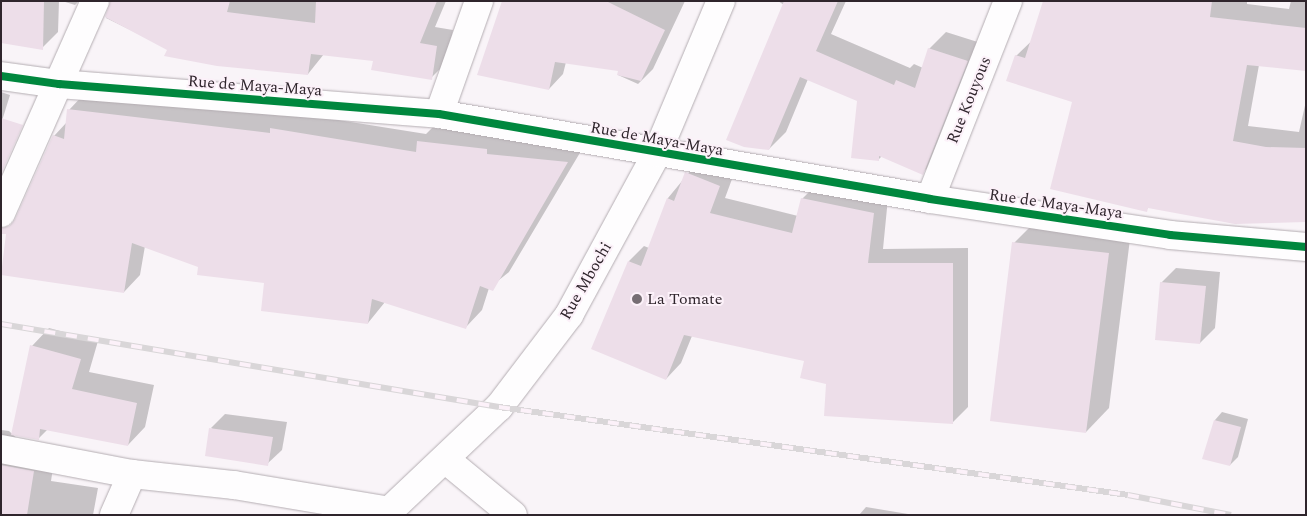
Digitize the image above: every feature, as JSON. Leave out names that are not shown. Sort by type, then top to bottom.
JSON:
[{"type":"street","points":[[1,213],[95,1]]},
{"type":"street","points":[[439,114],[479,1]]},
{"type":"street","name":"Rue Mbochi","points":[[387,513],[499,406],[569,315],[657,154],[721,1]]},
{"type":"street","name":"Rue Kouyous","points":[[930,199],[1008,1]]},
{"type":"street","name":"Rue de Maya-Maya","points":[[1,76],[59,84],[439,114],[657,154],[930,199],[1170,235],[1306,247]]},
{"type":"street","points":[[1,449],[132,474],[234,485],[387,513]]},
{"type":"street","points":[[444,460],[513,515]]},
{"type":"street","points":[[114,515],[132,474]]},
{"type":"building","points":[[1,1],[44,1],[43,50],[1,43]]},
{"type":"building","points":[[110,1],[230,1],[227,12],[315,23],[316,1],[437,1],[420,43],[437,46],[432,80],[371,70],[373,61],[311,54],[308,75],[217,66],[164,56],[167,50],[105,17]]},
{"type":"building","points":[[502,1],[606,1],[665,30],[641,81],[617,75],[618,71],[555,62],[549,90],[477,75]]},
{"type":"building","points":[[784,1],[838,1],[816,51],[894,85],[896,80],[915,88],[928,48],[968,61],[923,175],[879,156],[879,161],[851,158],[857,101],[800,77],[769,150],[744,147],[726,140]]},
{"type":"building","points":[[1043,1],[1212,1],[1210,17],[1306,28],[1306,71],[1247,65],[1233,141],[1266,147],[1306,148],[1306,222],[1235,224],[1148,208],[1147,212],[1050,189],[1072,102],[1006,81],[1015,55],[1025,58]]},
{"type":"building","points":[[67,109],[270,133],[270,128],[416,152],[417,141],[487,149],[487,154],[568,162],[493,291],[480,286],[466,329],[372,299],[368,324],[261,311],[264,283],[197,275],[198,267],[132,243],[124,293],[1,275],[6,234],[1,234],[1,228],[10,226],[15,219],[53,135],[64,139]]},
{"type":"building","points":[[1,118],[23,125],[1,174]]},
{"type":"building","points":[[685,172],[720,186],[710,213],[792,233],[801,198],[874,213],[868,263],[953,263],[953,424],[824,416],[826,384],[800,378],[804,361],[684,335],[666,380],[591,349],[628,261],[641,266],[667,198],[674,201]]},
{"type":"building","points":[[1012,242],[1109,253],[1086,433],[990,421]]},
{"type":"building","points":[[1160,282],[1206,286],[1200,344],[1155,340]]},
{"type":"building","points":[[30,345],[81,359],[72,389],[137,403],[128,446],[40,429],[39,440],[11,435]]},
{"type":"building","points":[[1214,420],[1241,427],[1230,466],[1202,459]]},
{"type":"building","points":[[209,428],[273,437],[268,466],[205,456]]},
{"type":"building","points":[[1,465],[34,471],[27,515],[1,515]]},
{"type":"railway","points":[[1,324],[499,407],[1128,495],[1231,515]]},
{"type":"cycle path","points":[[1,76],[59,84],[439,114],[930,199],[1170,235],[1306,247]]},
{"type":"place","name":"La Tomate","points":[[637,299]]}]
